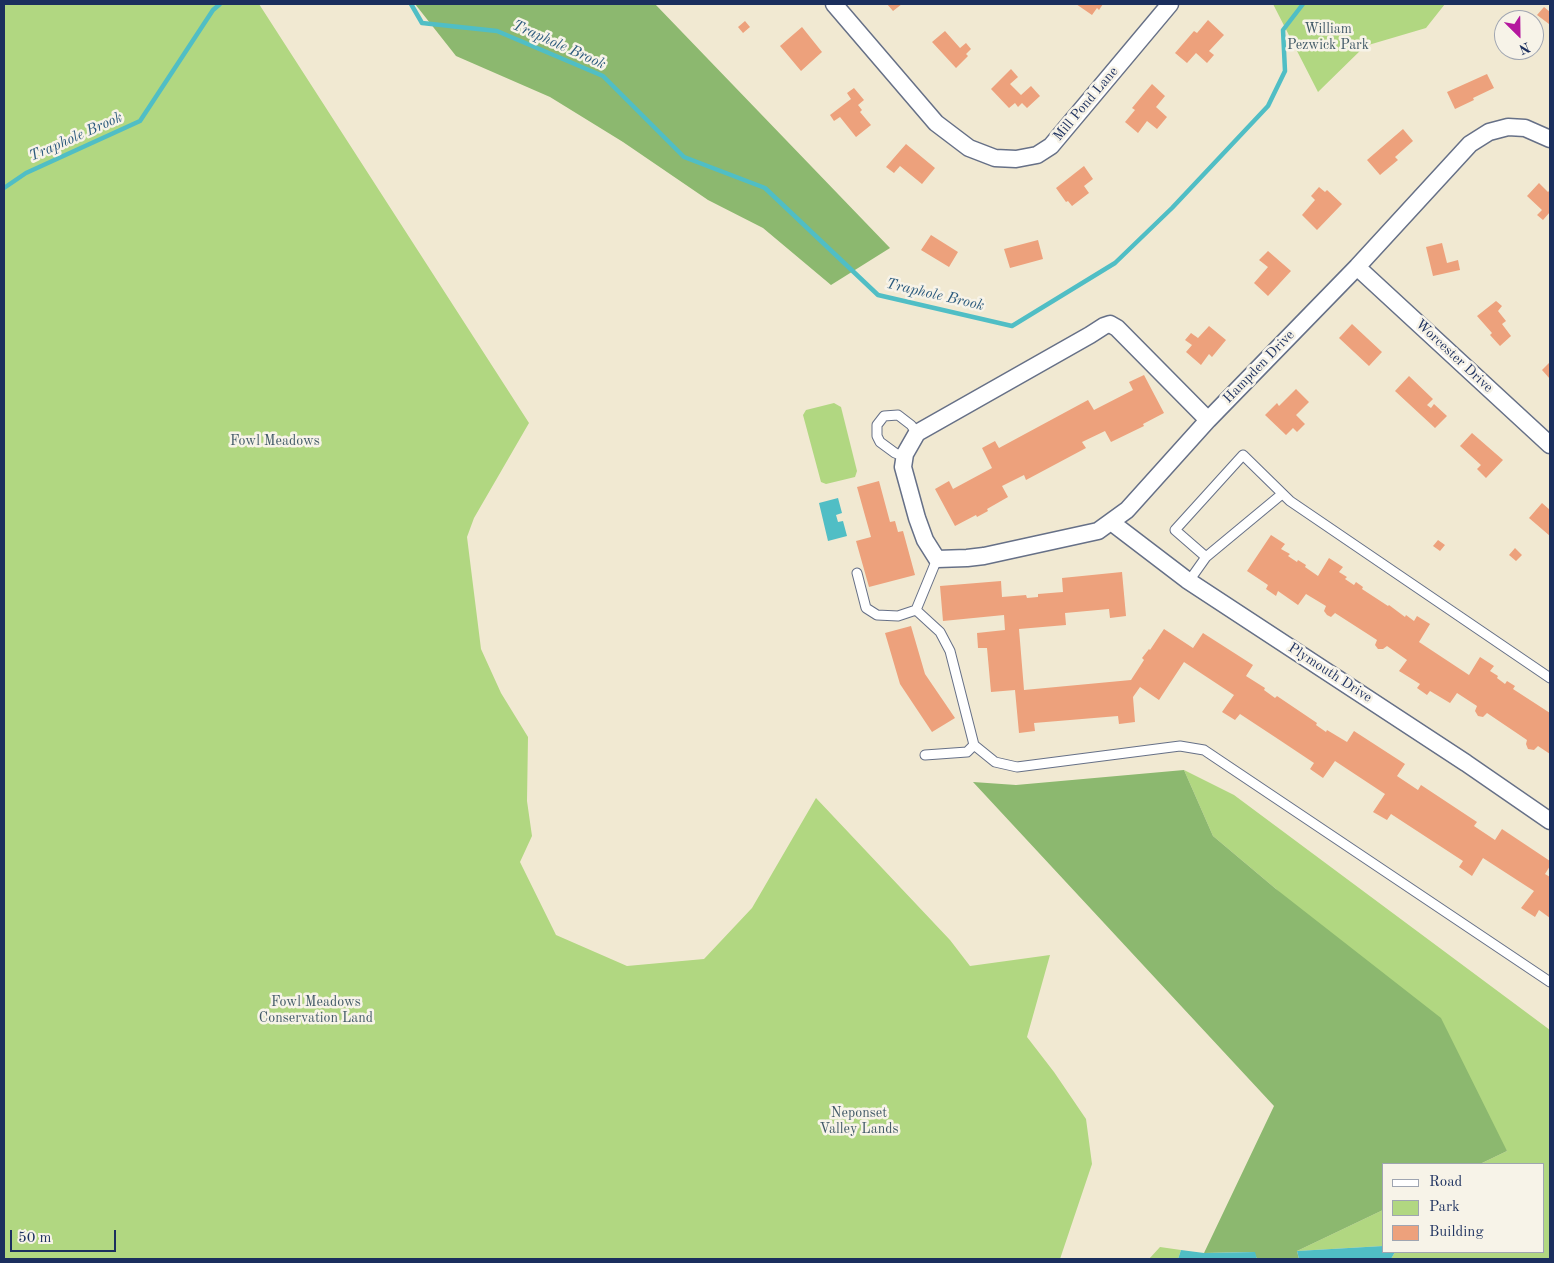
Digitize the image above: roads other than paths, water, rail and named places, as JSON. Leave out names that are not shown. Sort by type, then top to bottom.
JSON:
[{"type":"street","name":"Mill Pond Lane","points":[[834,4],[936,123],[970,148],[994,158],[1016,159],[1037,155],[1051,146],[1170,4]]},
{"type":"street","name":"Hampden Drive","points":[[937,558],[984,556],[1098,531],[1127,510],[1208,420],[1357,267],[1470,144],[1479,137],[1498,128],[1514,127],[1533,131],[1550,139]]},
{"type":"street","name":"Worcester Drive","points":[[1357,267],[1550,445]]},
{"type":"street","points":[[937,558],[925,540],[916,518],[904,466],[905,457],[917,432],[1104,326],[1110,324],[1117,328],[1208,420]]},
{"type":"street","name":"Plymouth Drive","points":[[1111,522],[1189,581],[1466,763],[1550,821]]},
{"type":"lane","points":[[905,457],[895,453],[880,442],[877,436],[877,425],[884,416],[898,415],[917,432]]},
{"type":"lane","points":[[1206,557],[1175,530],[1244,455],[1282,494],[1298,506],[1550,678]]},
{"type":"lane","points":[[1189,581],[1206,557],[1282,494]]},
{"type":"lane","points":[[857,573],[866,608],[877,615],[898,616],[916,610],[937,558]]},
{"type":"lane","points":[[916,610],[940,632],[950,651],[974,745],[995,762],[1017,767],[1180,746],[1204,750],[1550,982]]},
{"type":"lane","points":[[925,756],[967,752],[974,745]]},
{"type":"water","points":[[838,498],[842,513],[836,515],[838,522],[843,521],[847,536],[828,541],[819,503]]},
{"type":"water","points":[[1382,1246],[1382,1253],[1394,1253],[1391,1259],[1299,1259],[1297,1251]]},
{"type":"water","points":[[1181,1250],[1204,1253],[1255,1252],[1257,1259],[1178,1259]]},
{"type":"waterway","name":"Traphole Brook","points":[[4,188],[26,173],[140,121],[213,10],[220,4]]},
{"type":"waterway","name":"Traphole Brook","points":[[411,4],[422,23],[497,31],[603,76],[684,157],[765,188],[878,295],[1012,326],[1115,263],[1172,208],[1268,106],[1285,71],[1283,30],[1303,4]]},
{"type":"park label","name":"William Pezwick Park","points":[[1328,38]]},
{"type":"park label","name":"Fowl Meadows","points":[[275,441]]},
{"type":"park label","name":"Fowl Meadows Conservation Land","points":[[316,1010]]},
{"type":"park label","name":"Neponset Valley Lands","points":[[859,1122]]}]
